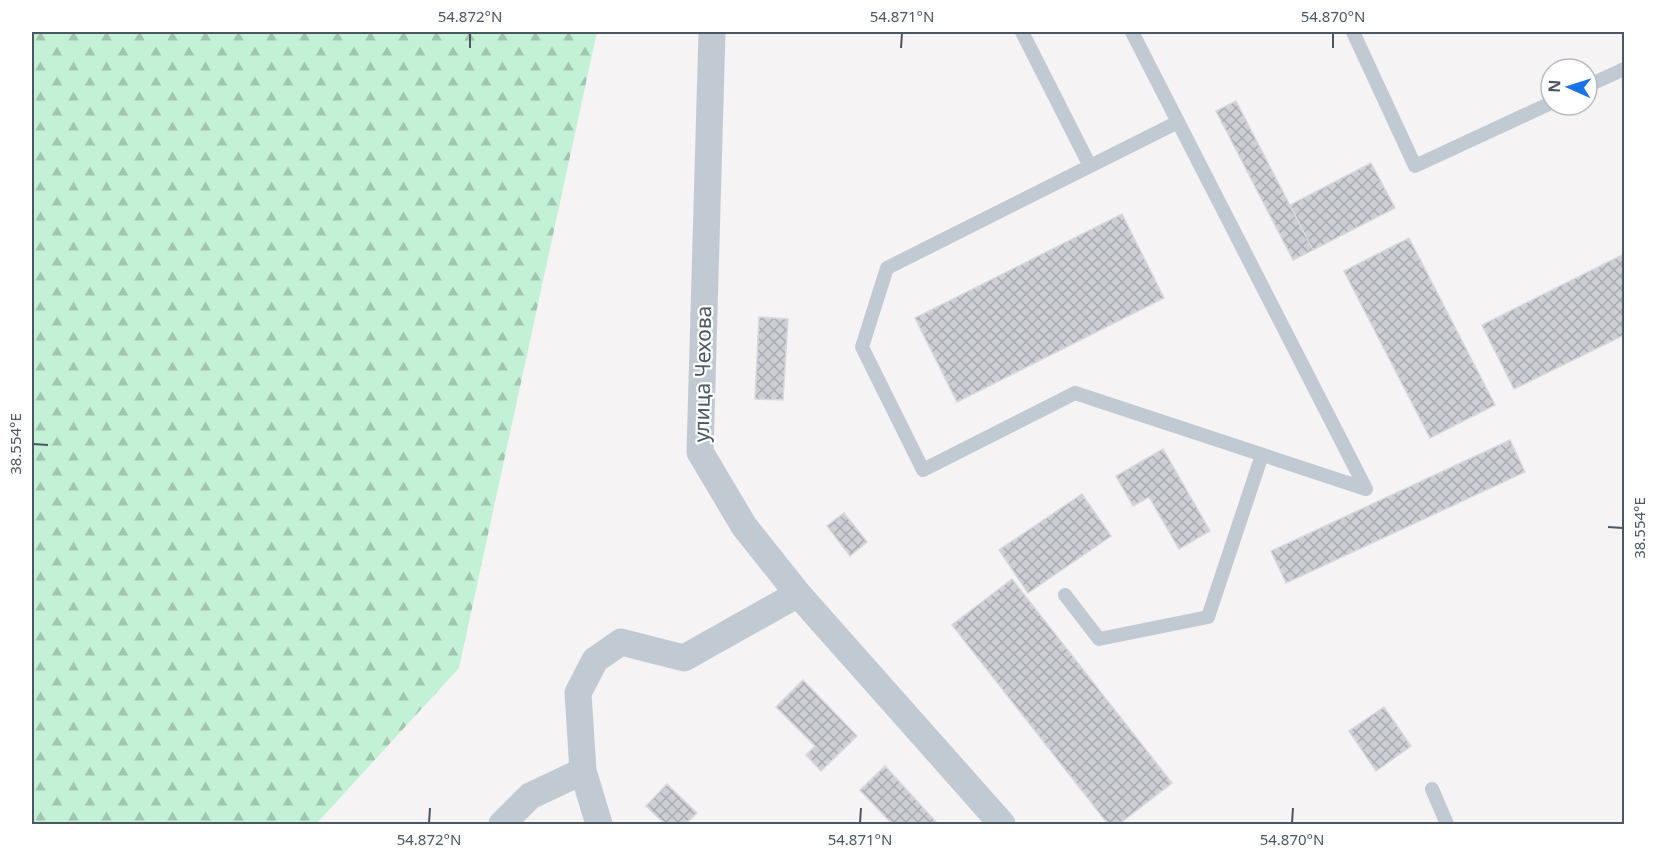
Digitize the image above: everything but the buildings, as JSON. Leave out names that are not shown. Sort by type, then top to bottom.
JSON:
[{"type":"street","name":"улица Чехова","points":[[712,32],[700,452],[744,526],[798,594],[1002,825]]},
{"type":"street","points":[[599,825],[583,771],[578,693],[595,660],[621,642],[684,658],[798,594]]},
{"type":"street","points":[[502,825],[530,796],[583,771]]},
{"type":"lane","points":[[1022,32],[1090,166]]},
{"type":"lane","points":[[1132,32],[1366,489],[1076,393],[923,470],[862,347],[887,268],[1178,122]]},
{"type":"lane","points":[[1353,32],[1415,166],[1539,109]]},
{"type":"lane","points":[[1599,80],[1624,69]]},
{"type":"lane","points":[[1065,595],[1099,639],[1208,617],[1262,455]]},
{"type":"lane","points":[[1432,789],[1447,825]]},
{"type":"green space","points":[[32,32],[597,32],[459,668],[316,824],[32,824]]}]
